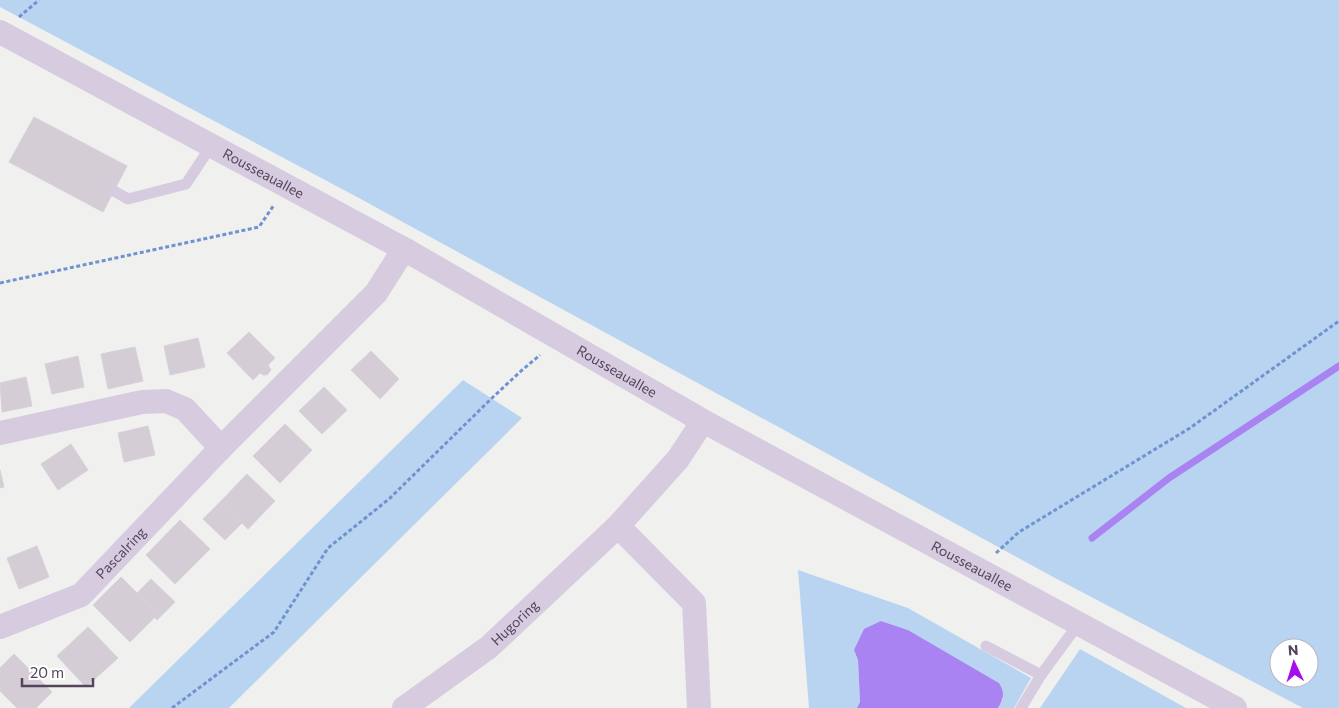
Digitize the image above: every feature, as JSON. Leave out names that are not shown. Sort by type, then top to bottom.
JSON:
[{"type":"street","name":"Rousseauallee","points":[[6,27],[211,146],[404,249],[703,421],[1235,708]]},
{"type":"street","name":"Pascalring","points":[[0,627],[81,595],[221,448],[376,293],[404,249]]},
{"type":"street","points":[[0,433],[142,402],[166,401],[185,409],[221,448]]},
{"type":"street","name":"Hugoring","points":[[413,705],[489,647],[618,526],[678,459],[703,421]]},
{"type":"street","points":[[618,526],[694,603],[699,708]]},
{"type":"lane","points":[[114,191],[128,199],[186,184],[211,146]]},
{"type":"lane","points":[[1021,708],[1041,675],[1079,623]]},
{"type":"lane","points":[[986,646],[1041,675]]},
{"type":"path","points":[[6,27],[39,0]]},
{"type":"path","points":[[0,283],[259,227],[286,186]]},
{"type":"path","points":[[998,552],[1018,532],[1190,428],[1339,321]]},
{"type":"path","points":[[172,708],[274,632],[328,548],[390,500],[499,392],[559,337]]},
{"type":"shaded area","points":[[0,0],[1339,0],[1339,708],[1303,708],[1055,578],[357,197],[0,7]]},
{"type":"shaded area","points":[[463,380],[522,418],[229,708],[129,708]]},
{"type":"shaded area","points":[[798,570],[908,608],[1031,678],[1014,708],[998,708],[1003,699],[999,683],[908,630],[881,621],[854,650],[858,660],[860,702],[857,708],[809,708]]},
{"type":"shaded area","points":[[881,621],[908,630],[999,683],[1003,696],[998,708],[857,708],[860,702],[858,660],[854,650],[864,629]]},
{"type":"shaded area","points":[[1080,649],[1186,708],[1040,708]]},
{"type":"building","points":[[34,117],[127,166],[103,212],[9,162]]},
{"type":"building","points":[[249,332],[275,358],[268,365],[271,370],[267,375],[260,373],[253,380],[227,353]]},
{"type":"building","points":[[198,338],[205,367],[170,375],[164,346]]},
{"type":"building","points":[[135,347],[143,381],[108,389],[101,354]]},
{"type":"building","points":[[371,351],[399,379],[380,399],[351,370]]},
{"type":"building","points":[[78,356],[84,387],[52,394],[45,364]]},
{"type":"building","points":[[26,377],[32,406],[2,412],[0,383]]},
{"type":"building","points":[[324,387],[347,410],[322,434],[299,411]]},
{"type":"building","points":[[285,424],[312,450],[280,483],[253,456]]},
{"type":"building","points":[[148,426],[155,455],[124,462],[118,433]]},
{"type":"building","points":[[71,444],[88,470],[58,490],[41,464]]},
{"type":"building","points":[[0,470],[4,487],[0,488]]},
{"type":"building","points":[[247,474],[275,501],[248,529],[220,502]]},
{"type":"building","points":[[220,502],[242,523],[225,540],[203,519]]},
{"type":"building","points":[[180,520],[210,549],[175,584],[146,555]]},
{"type":"building","points":[[37,546],[49,577],[19,589],[7,558]]},
{"type":"building","points":[[121,577],[158,614],[130,642],[93,605]]},
{"type":"building","points":[[151,579],[175,602],[157,620],[154,617],[158,614],[137,593]]},
{"type":"building","points":[[88,627],[118,658],[86,687],[57,656]]},
{"type":"building","points":[[14,654],[52,692],[36,708],[17,708],[0,691],[0,668]]},
{"type":"waterway","points":[[1092,538],[1169,478],[1339,366]]}]
